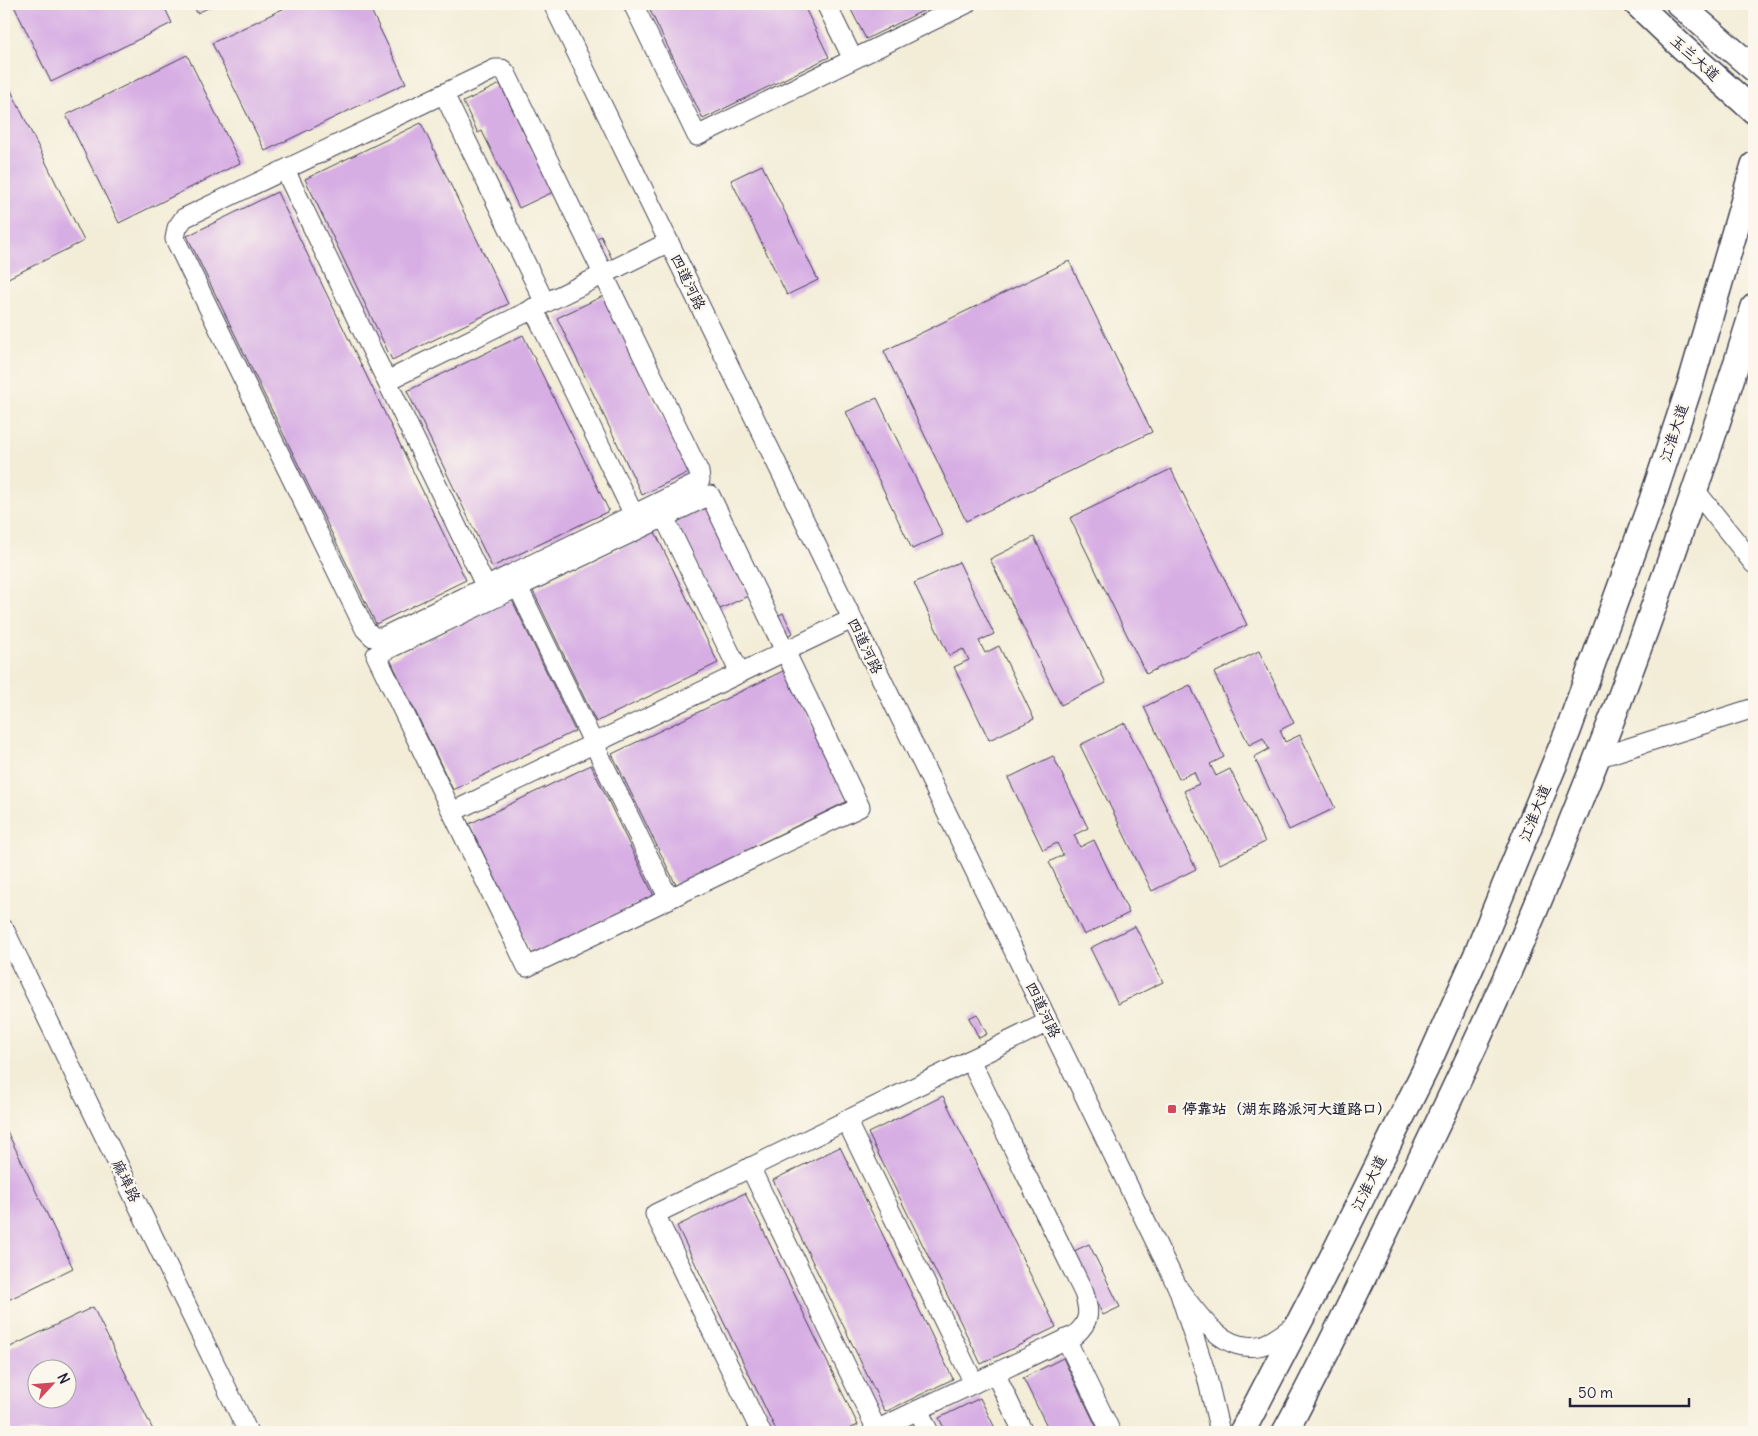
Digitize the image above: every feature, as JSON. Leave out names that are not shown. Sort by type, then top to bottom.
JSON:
[{"type":"main road","name":"玉兰大道","points":[[1638,4],[1680,45],[1754,111]]},
{"type":"main road","name":"玉兰大道","points":[[1679,4],[1754,69]]},
{"type":"main road","name":"江淮大道","points":[[1242,1432],[1301,1320],[1426,1068],[1476,956],[1568,730],[1652,500],[1691,382],[1754,166]]},
{"type":"main road","points":[[1285,1432],[1350,1306],[1458,1083],[1558,856],[1646,627],[1695,490],[1754,307]]},
{"type":"street","name":"四道河路","points":[[553,4],[1178,1288]]},
{"type":"street","points":[[633,4],[697,136],[966,4]]},
{"type":"street","points":[[826,4],[853,59]]},
{"type":"street","points":[[495,69],[502,69],[506,73],[699,472],[700,480],[696,484],[634,515],[383,637],[373,637],[365,629],[176,240],[177,228],[184,218],[285,170],[495,69]]},
{"type":"street","points":[[444,94],[634,515]]},
{"type":"street","points":[[285,170],[486,587]]},
{"type":"street","points":[[387,381],[669,242]]},
{"type":"street","points":[[1695,490],[1754,564]]},
{"type":"street","points":[[710,495],[860,807],[527,968],[376,655],[518,587],[710,495]]},
{"type":"street","points":[[664,517],[740,673]]},
{"type":"street","points":[[518,587],[669,899]]},
{"type":"street","points":[[452,812],[852,619]]},
{"type":"street","points":[[1596,758],[1754,708]]},
{"type":"street","name":"麻埠路","points":[[4,929],[248,1432]]},
{"type":"street","points":[[761,1432],[655,1214],[1048,1022]]},
{"type":"street","points":[[750,1167],[874,1431],[1075,1335],[1083,1328],[1089,1307],[970,1060]]},
{"type":"street","points":[[846,1120],[974,1383]]},
{"type":"street","points":[[1178,1288],[1204,1323],[1222,1337],[1242,1346],[1259,1346],[1274,1339],[1301,1320]]},
{"type":"street","points":[[1178,1288],[1207,1377],[1220,1432]]},
{"type":"street","points":[[1066,1339],[1111,1432]]},
{"type":"street","points":[[994,1374],[1023,1432]]},
{"type":"street","points":[[918,1410],[929,1432]]},
{"type":"building","points":[[13,4],[163,4],[172,23],[51,82]]},
{"type":"building","points":[[193,4],[217,4],[197,13]]},
{"type":"building","points":[[293,4],[368,4],[406,83],[265,151],[212,43]]},
{"type":"building","points":[[647,4],[803,4],[829,57],[703,119]]},
{"type":"building","points":[[848,4],[937,4],[866,39]]},
{"type":"building","points":[[187,55],[240,163],[119,223],[66,115]]},
{"type":"building","points":[[4,76],[84,241],[4,280]]},
{"type":"building","points":[[500,84],[553,192],[519,208],[482,131],[478,133],[463,102]]},
{"type":"building","points":[[421,123],[508,304],[392,360],[305,179]]},
{"type":"building","points":[[762,165],[818,280],[787,295],[731,180]]},
{"type":"building","points":[[277,192],[466,580],[376,624],[187,236]]},
{"type":"building","points":[[601,236],[612,259],[604,262],[594,240]]},
{"type":"building","points":[[1069,261],[1152,432],[966,521],[884,351]]},
{"type":"building","points":[[603,296],[689,472],[642,495],[557,318]]},
{"type":"building","points":[[523,335],[609,511],[492,567],[407,391]]},
{"type":"building","points":[[877,398],[943,535],[912,549],[846,412]]},
{"type":"building","points":[[1171,469],[1247,625],[1146,674],[1070,518]]},
{"type":"building","points":[[706,507],[748,596],[718,610],[675,522]]},
{"type":"building","points":[[655,532],[718,663],[596,722],[533,591]]},
{"type":"building","points":[[1034,537],[1106,683],[1061,705],[990,559]]},
{"type":"building","points":[[959,562],[994,634],[979,641],[985,653],[999,646],[1034,719],[989,740],[954,667],[969,660],[963,649],[949,656],[914,583]]},
{"type":"building","points":[[512,600],[575,731],[453,790],[390,659]]},
{"type":"building","points":[[783,613],[793,633],[785,637],[775,617]]},
{"type":"building","points":[[1259,651],[1294,723],[1280,730],[1285,742],[1300,735],[1335,808],[1289,830],[1254,757],[1269,749],[1263,738],[1249,745],[1214,673]]},
{"type":"building","points":[[785,670],[848,801],[676,885],[612,754]]},
{"type":"building","points":[[1190,685],[1224,757],[1210,764],[1216,776],[1230,769],[1265,842],[1220,864],[1184,791],[1199,784],[1194,772],[1179,779],[1144,707]]},
{"type":"building","points":[[1125,723],[1196,869],[1152,891],[1080,745]]},
{"type":"building","points":[[1053,756],[1088,828],[1074,835],[1080,847],[1094,840],[1129,913],[1084,935],[1049,862],[1063,855],[1057,843],[1043,850],[1008,778]]},
{"type":"building","points":[[591,765],[654,896],[532,955],[469,824]]},
{"type":"building","points":[[1135,926],[1163,982],[1118,1004],[1090,948]]},
{"type":"building","points":[[977,1014],[987,1034],[979,1038],[969,1018]]},
{"type":"building","points":[[943,1096],[1056,1327],[981,1364],[868,1133]]},
{"type":"building","points":[[4,1125],[73,1268],[4,1302]]},
{"type":"building","points":[[840,1147],[953,1379],[885,1412],[773,1180]]},
{"type":"building","points":[[745,1193],[858,1425],[842,1432],[777,1432],[677,1226]]},
{"type":"building","points":[[1089,1244],[1120,1307],[1103,1315],[1072,1252]]},
{"type":"building","points":[[93,1307],[154,1432],[4,1432],[4,1350]]},
{"type":"building","points":[[1063,1358],[1099,1432],[1050,1432],[1023,1378]]},
{"type":"building","points":[[980,1398],[997,1432],[946,1432],[939,1418]]},
{"type":"place","name":"停靠站（湖东路派河大道路口）","points":[[1172,1109]]}]
